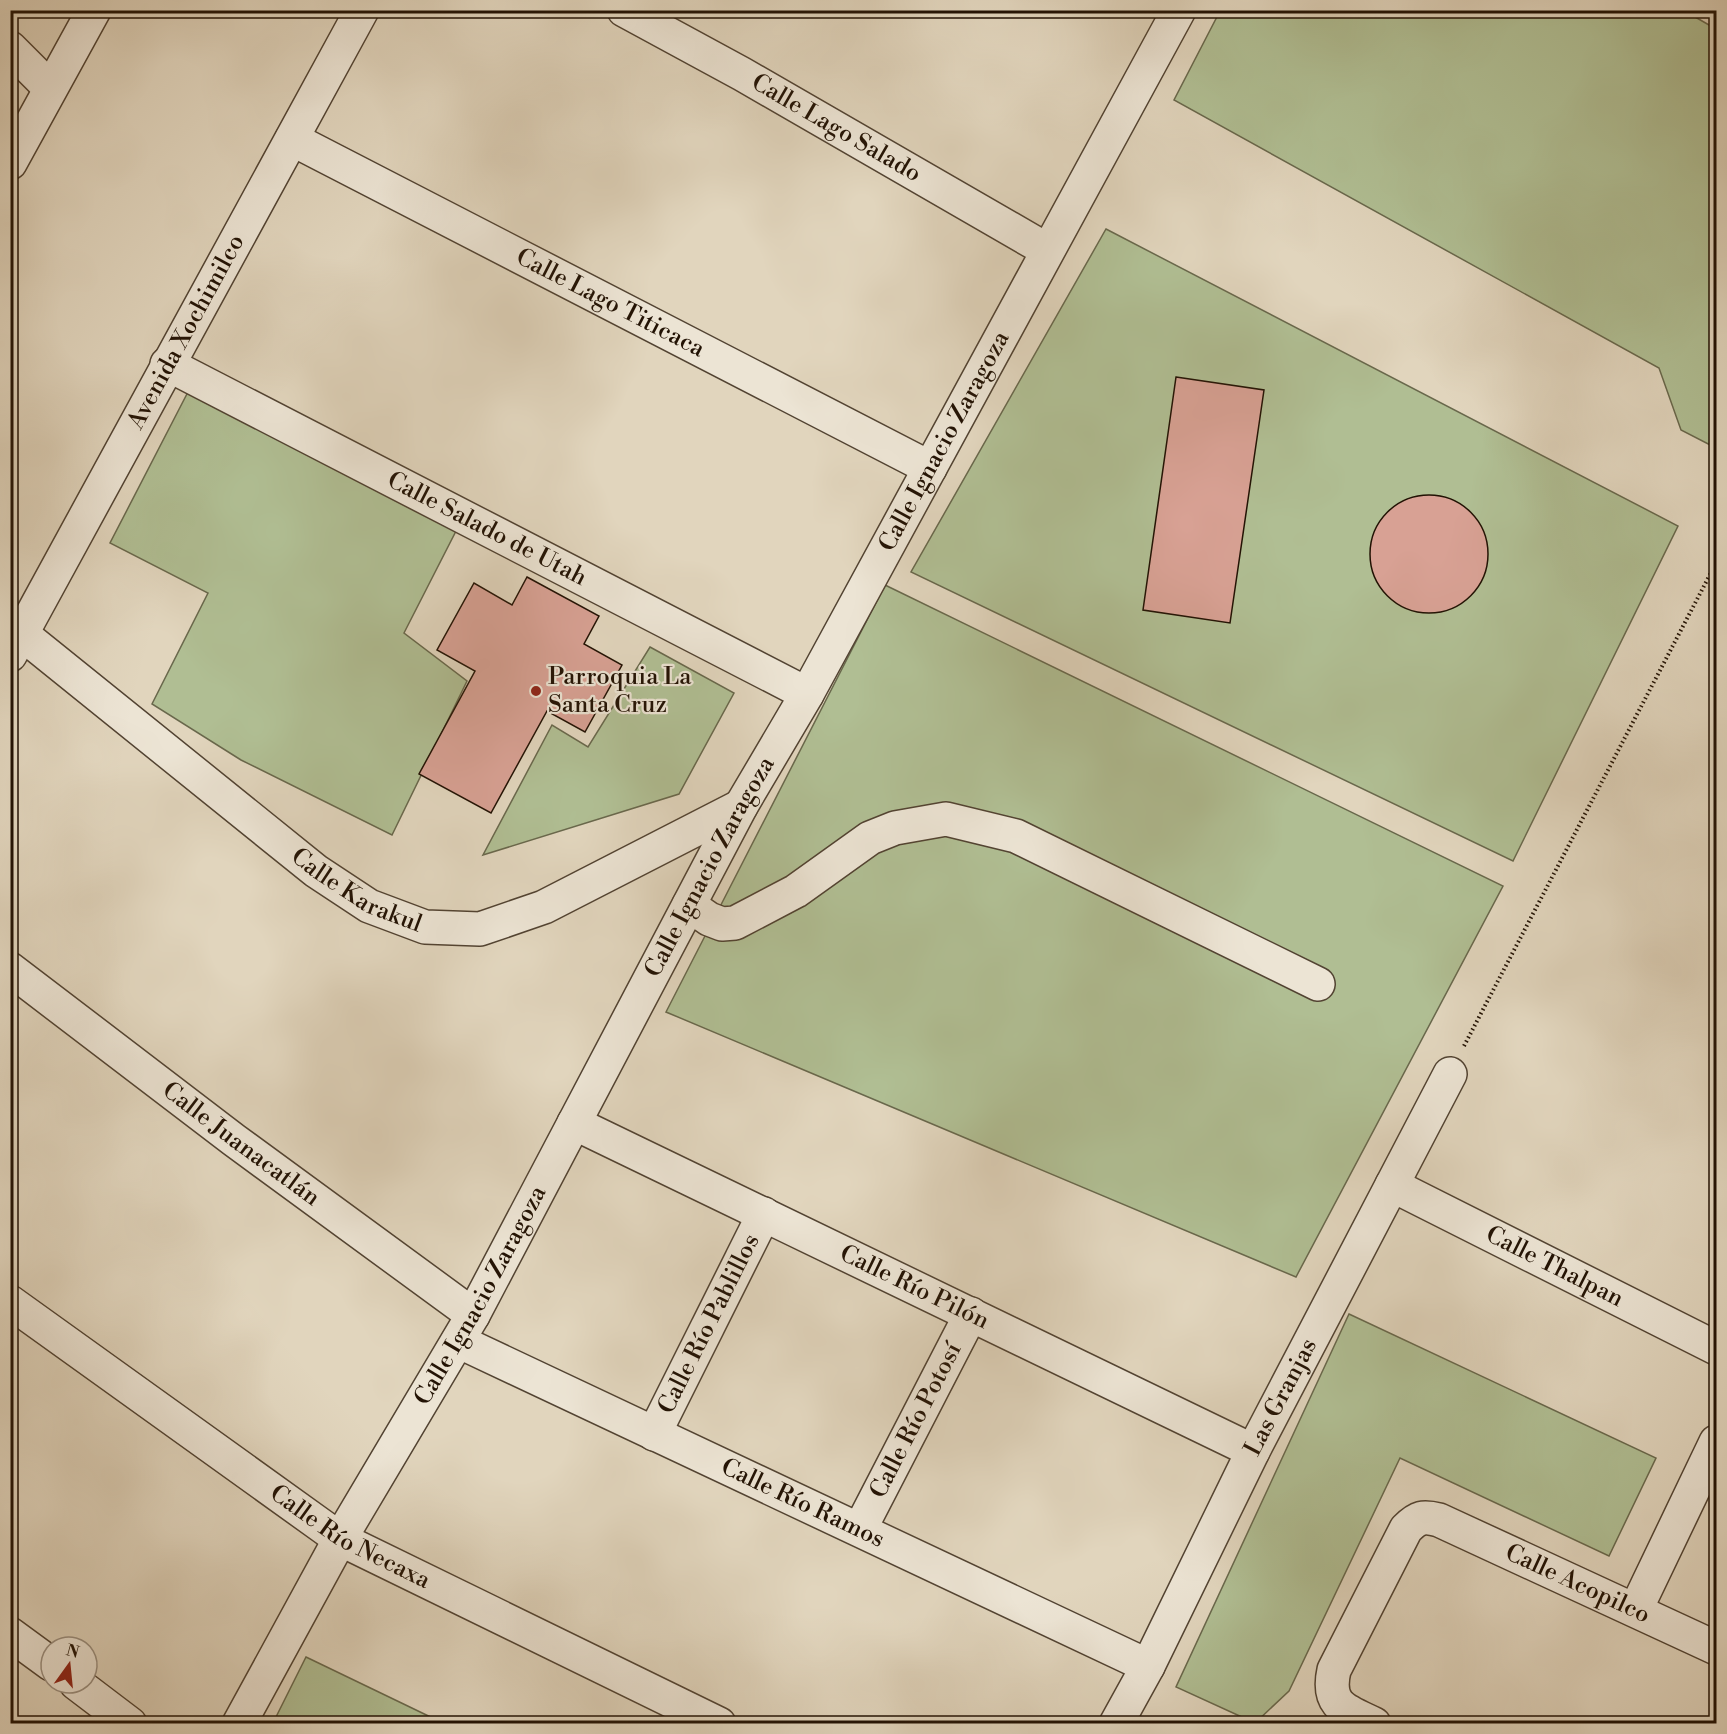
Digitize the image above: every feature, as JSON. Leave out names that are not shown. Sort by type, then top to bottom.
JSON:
[{"type":"street","points":[[10,163],[94,10]]},
{"type":"street","name":"Avenida Xochimilco","points":[[16,645],[167,364],[362,10]]},
{"type":"street","name":"Calle Lago Salado","points":[[624,10],[742,74],[1047,250]]},
{"type":"street","name":"Calle Ignacio Zaragoza","points":[[239,1724],[340,1539],[465,1328],[741,806],[807,694],[1177,11]]},
{"type":"street","points":[[10,48],[50,88]]},
{"type":"street","name":"Calle Lago Titicaca","points":[[292,139],[930,468]]},
{"type":"street","name":"Calle Salado de Utah","points":[[167,364],[807,694]]},
{"type":"street","name":"Calle Karakul","points":[[16,645],[316,871],[369,906],[425,927],[480,929],[544,907],[741,806]]},
{"type":"street","points":[[689,905],[715,922],[735,923],[796,891],[870,838],[895,828],[946,819],[1016,836],[1318,984]]},
{"type":"street","name":"Calle Juanacatlán","points":[[10,969],[234,1140],[465,1328]]},
{"type":"street","name":"Las Granjas","points":[[1116,1724],[1148,1666],[1254,1451],[1450,1074]]},
{"type":"street","name":"Calle Río Pilón","points":[[574,1122],[1254,1451]]},
{"type":"street","name":"Calle Thalpan","points":[[1392,1185],[1716,1348]]},
{"type":"street","name":"Calle Río Pablillos","points":[[654,1434],[764,1214]]},
{"type":"street","name":"Calle Río Necaxa","points":[[10,1302],[340,1539],[719,1724]]},
{"type":"street","name":"Calle Río Potosí","points":[[860,1529],[971,1314]]},
{"type":"street","name":"Calle Río Ramos","points":[[465,1328],[654,1434],[1148,1666]]},
{"type":"street","points":[[1636,1609],[1716,1442]]},
{"type":"street","name":"Calle Acopilco","points":[[1374,1724],[1334,1701],[1330,1687],[1334,1670],[1406,1529],[1416,1519],[1425,1517],[1439,1520],[1636,1609],[1716,1648]]},
{"type":"street","points":[[10,1634],[39,1655]]},
{"type":"street","points":[[92,1695],[130,1724]]},
{"type":"path","points":[[1450,1074],[1716,562]]},
{"type":"green space","points":[[1683,10],[1716,29],[1716,448],[1681,430],[1659,368],[1174,100],[1220,11]]},
{"type":"green space","points":[[1106,229],[1678,526],[1513,861],[911,572]]},
{"type":"green space","points":[[189,390],[456,531],[404,633],[467,681],[392,835],[241,760],[152,704],[208,593],[110,543]]},
{"type":"green space","points":[[885,585],[1503,886],[1296,1277],[666,1012]]},
{"type":"green space","points":[[650,647],[734,693],[679,794],[483,855],[552,725],[588,747]]},
{"type":"green space","points":[[1349,1314],[1656,1458],[1609,1556],[1400,1458],[1289,1691],[1255,1723],[1176,1687]]},
{"type":"green space","points":[[306,1657],[443,1723],[273,1723]]},
{"type":"building","points":[[1176,377],[1264,390],[1230,623],[1143,610]]},
{"type":"building","points":[[1429,495],[1452,499],[1471,512],[1484,531],[1488,554],[1484,577],[1471,596],[1452,609],[1429,613],[1406,609],[1387,596],[1374,577],[1370,554],[1374,531],[1387,512],[1406,499]]},
{"type":"building","name":"Parroquia La Santa Cruz","points":[[527,577],[599,616],[584,644],[622,665],[585,732],[547,711],[491,813],[419,774],[475,671],[437,650],[474,583],[512,605]]},
{"type":"place","name":"Parroquia La Santa Cruz","points":[[536,691]]}]
